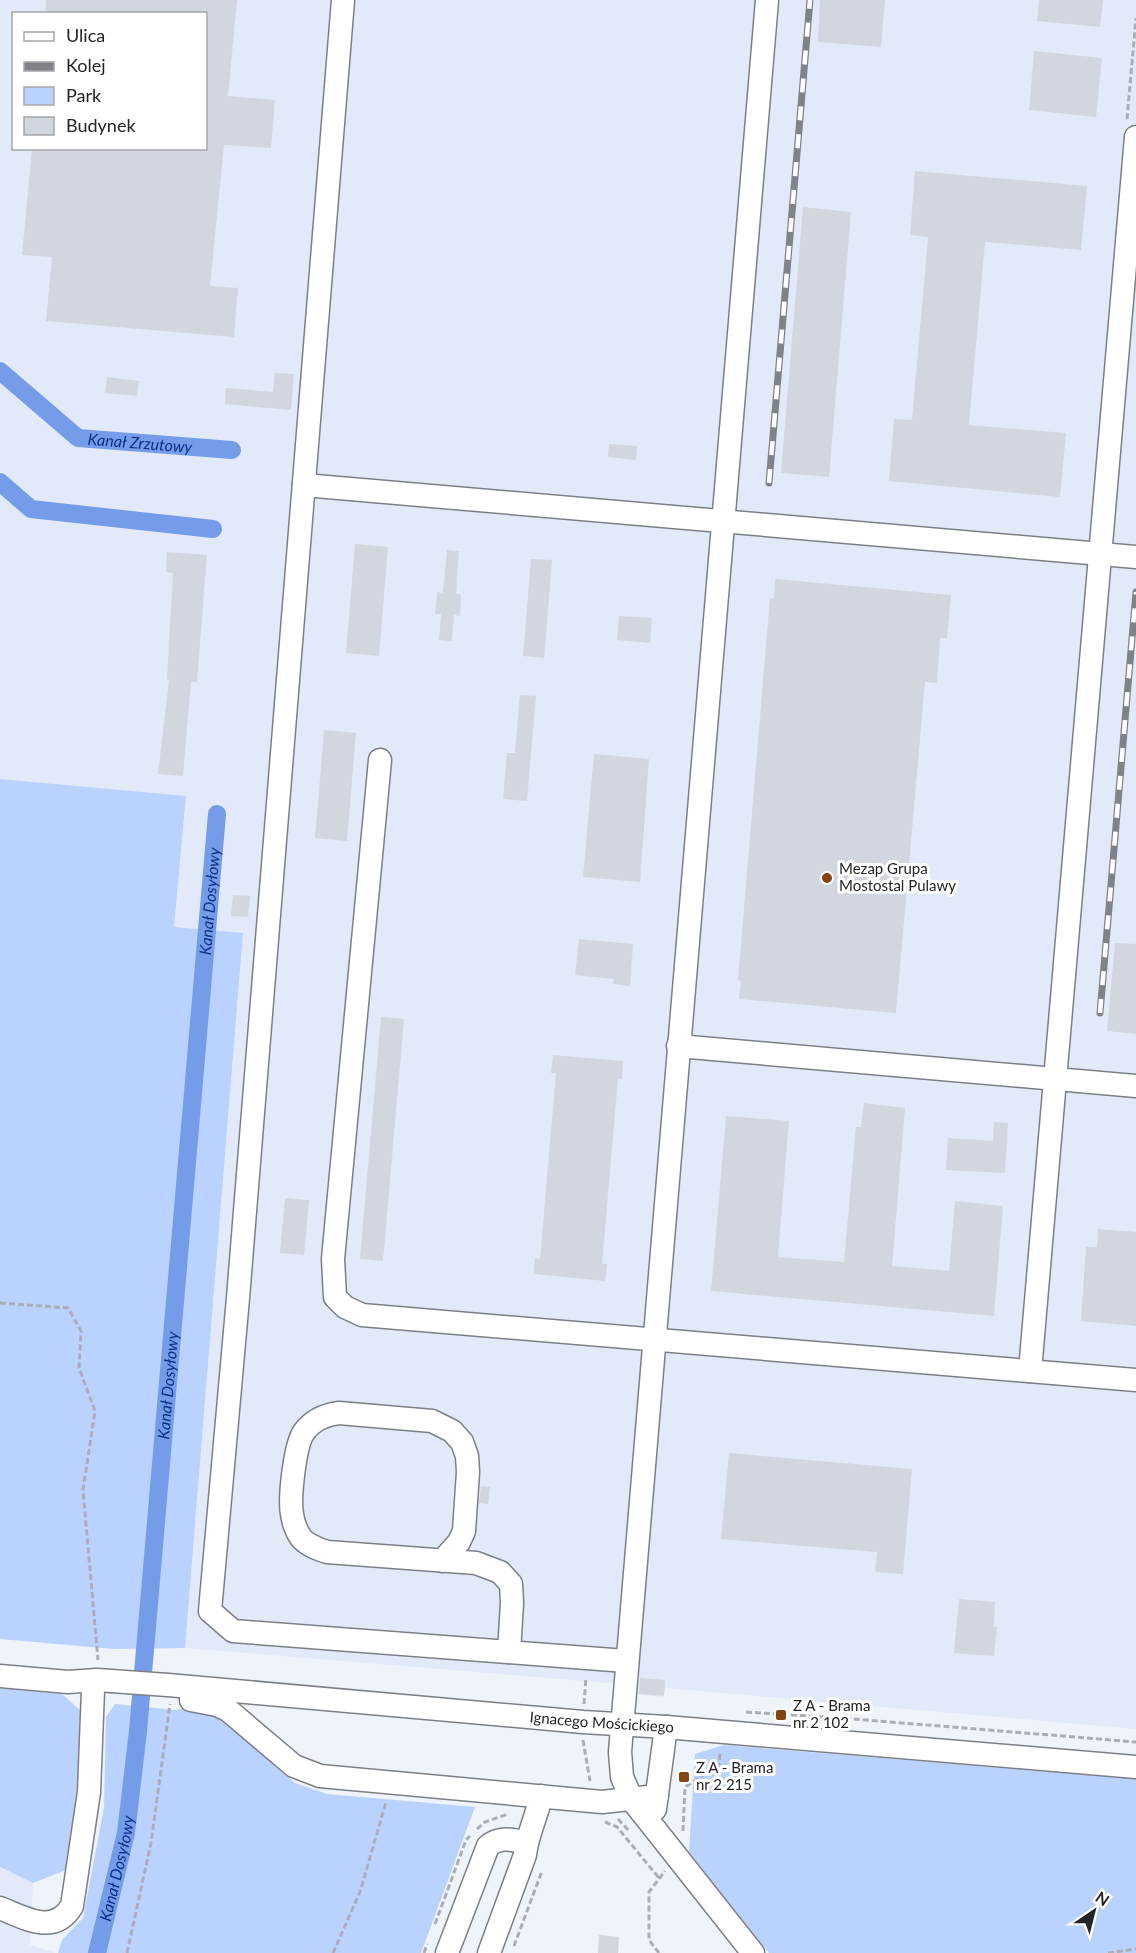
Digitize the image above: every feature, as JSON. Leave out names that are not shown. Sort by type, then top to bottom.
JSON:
[{"type":"street","points":[[343,0],[238,1298],[210,1611],[233,1630],[626,1661]]},
{"type":"street","points":[[753,1953],[632,1800],[622,1777],[620,1752],[767,0]]},
{"type":"street","points":[[1030,1371],[1100,554],[1131,132]]},
{"type":"street","points":[[304,485],[1136,557]]},
{"type":"street","points":[[380,760],[333,1259],[335,1298],[345,1307],[362,1316],[1136,1380]]},
{"type":"street","points":[[678,1046],[1136,1086]]},
{"type":"street","points":[[442,1561],[459,1542],[464,1531],[465,1519],[467,1456],[462,1442],[452,1431],[432,1421],[339,1413],[324,1415],[313,1422],[303,1434],[298,1445],[292,1496],[291,1513],[295,1528],[302,1539],[314,1548],[327,1552],[442,1561],[476,1563],[500,1572],[511,1584],[509,1652]]},
{"type":"street","name":"Ignacego Mościckiego","points":[[0,1676],[169,1694],[217,1705],[228,1710],[287,1761],[308,1773],[330,1778],[602,1802],[657,1796]]},
{"type":"street","points":[[0,1908],[32,1921],[50,1923],[61,1920],[72,1906],[105,1686]]},
{"type":"street","name":"Ignacego Mościckiego","points":[[169,1694],[279,1696],[1136,1767]]},
{"type":"street","points":[[257,1734],[258,1716],[262,1708],[279,1696]]},
{"type":"street","points":[[653,1826],[666,1727]]},
{"type":"street","points":[[489,1953],[525,1856],[526,1842],[539,1808],[541,1796]]},
{"type":"street","points":[[447,1953],[488,1846],[494,1841],[505,1838],[526,1842]]},
{"type":"path","points":[[1131,132],[1136,18]]},
{"type":"path","points":[[0,1303],[68,1308],[81,1331],[79,1368],[95,1411],[83,1490],[98,1662],[105,1686]]},
{"type":"path","points":[[127,1953],[151,1843],[169,1694]]},
{"type":"path","points":[[660,1953],[649,1940],[649,1892],[682,1849],[685,1786],[718,1765],[720,1749]]},
{"type":"path","points":[[333,1953],[360,1892],[391,1783]]},
{"type":"path","points":[[1108,1953],[1136,1949]]},
{"type":"shaded area","points":[[0,0],[1136,0],[1136,1729],[665,1688],[663,1697],[633,1694],[633,1685],[185,1648],[243,934],[174,927],[186,796],[0,779]]},
{"type":"shaded area","points":[[0,1867],[33,1883],[30,1945],[56,1953],[0,1953]]},
{"type":"green space","points":[[0,779],[186,796],[174,927],[243,933],[185,1648],[114,1649],[0,1639]]},
{"type":"green space","points":[[0,1688],[62,1694],[80,1710],[78,1781],[66,1870],[33,1883],[0,1867]]},
{"type":"green space","points":[[115,1704],[175,1710],[197,1707],[221,1716],[295,1783],[327,1794],[475,1807],[421,1953],[58,1953],[62,1940],[83,1918],[104,1808],[106,1717]]},
{"type":"green space","points":[[724,1745],[1136,1779],[1136,1953],[769,1953],[689,1852],[695,1754]]},
{"type":"building","points":[[46,0],[237,0],[228,96],[275,100],[271,148],[224,145],[210,286],[238,288],[234,337],[46,321],[52,257],[22,255],[32,150],[207,150],[207,12],[45,12]]},
{"type":"building","points":[[820,0],[885,0],[881,47],[818,42]]},
{"type":"building","points":[[1039,0],[1103,0],[1100,27],[1037,21]]},
{"type":"building","points":[[1034,51],[1102,58],[1096,117],[1029,110]]},
{"type":"building","points":[[915,171],[1087,186],[1081,250],[985,242],[969,425],[1066,433],[1060,497],[889,481],[894,419],[912,420],[928,237],[910,235]]},
{"type":"building","points":[[803,207],[851,212],[829,477],[781,473]]},
{"type":"building","points":[[275,373],[294,374],[291,410],[225,404],[226,388],[273,392]]},
{"type":"building","points":[[107,377],[139,381],[137,396],[105,393]]},
{"type":"building","points":[[609,444],[637,446],[636,460],[608,457]]},
{"type":"building","points":[[355,544],[388,547],[379,656],[346,653]]},
{"type":"building","points":[[447,550],[459,551],[456,594],[461,594],[460,616],[454,615],[452,641],[439,640],[441,614],[435,614],[437,592],[443,593]]},
{"type":"building","points":[[167,552],[207,555],[197,682],[191,682],[183,776],[158,774],[169,680],[167,679],[173,573],[166,572]]},
{"type":"building","points":[[531,559],[552,560],[544,658],[523,656]]},
{"type":"building","points":[[775,579],[951,595],[947,638],[940,638],[937,683],[925,682],[896,1013],[739,999],[741,981],[738,980],[770,598],[774,598]]},
{"type":"building","points":[[619,616],[652,618],[650,643],[617,640]]},
{"type":"building","points":[[520,695],[536,696],[527,801],[503,799],[507,753],[515,753]]},
{"type":"building","points":[[324,730],[356,733],[347,841],[315,838]]},
{"type":"building","points":[[594,754],[649,759],[640,882],[583,877]]},
{"type":"building","points":[[233,895],[250,896],[248,917],[231,916]]},
{"type":"building","points":[[579,939],[633,944],[630,986],[613,984],[614,979],[575,975]]},
{"type":"building","points":[[1115,943],[1136,944],[1136,1034],[1107,1031]]},
{"type":"building","points":[[381,1017],[404,1019],[383,1261],[360,1259]]},
{"type":"building","points":[[553,1055],[623,1061],[622,1079],[618,1079],[602,1264],[607,1264],[605,1281],[534,1274],[535,1258],[540,1259],[556,1073],[551,1073]]},
{"type":"building","points":[[864,1103],[905,1108],[892,1266],[949,1271],[955,1201],[1003,1206],[994,1316],[711,1291],[726,1116],[789,1121],[778,1257],[844,1262],[856,1127],[861,1127]]},
{"type":"building","points":[[994,1122],[1008,1123],[1005,1173],[946,1170],[948,1138],[993,1141]]},
{"type":"building","points":[[285,1198],[309,1200],[304,1255],[280,1253]]},
{"type":"building","points":[[1098,1229],[1136,1232],[1136,1326],[1081,1321],[1086,1247],[1097,1247]]},
{"type":"building","points":[[729,1453],[912,1469],[903,1574],[875,1572],[877,1552],[721,1539]]},
{"type":"building","points":[[481,1486],[490,1487],[488,1504],[479,1503]]},
{"type":"building","points":[[959,1599],[995,1602],[994,1627],[997,1627],[994,1656],[954,1653]]},
{"type":"building","points":[[640,1678],[665,1680],[664,1696],[639,1694]]},
{"type":"building","points":[[599,1935],[619,1937],[618,1953],[598,1953]]},
{"type":"waterway","name":"Kanał Zrzutowy","points":[[0,371],[78,438],[232,450]]},
{"type":"waterway","name":"Kanał Dosyłowy","points":[[0,482],[31,509],[213,529]]},
{"type":"waterway","name":"Kanał Dosyłowy","points":[[97,1953],[126,1833],[138,1731],[217,814]]},
{"type":"railway","points":[[769,483],[810,0]]},
{"type":"railway","points":[[1100,1013],[1136,592]]},
{"type":"place","name":"Mezap Grupa Mostostal Pulawy","points":[[827,878]]},
{"type":"place","name":"Z A - Brama nr 2 102","points":[[781,1715]]},
{"type":"place","name":"Z A - Brama nr 2 215","points":[[684,1777]]}]
